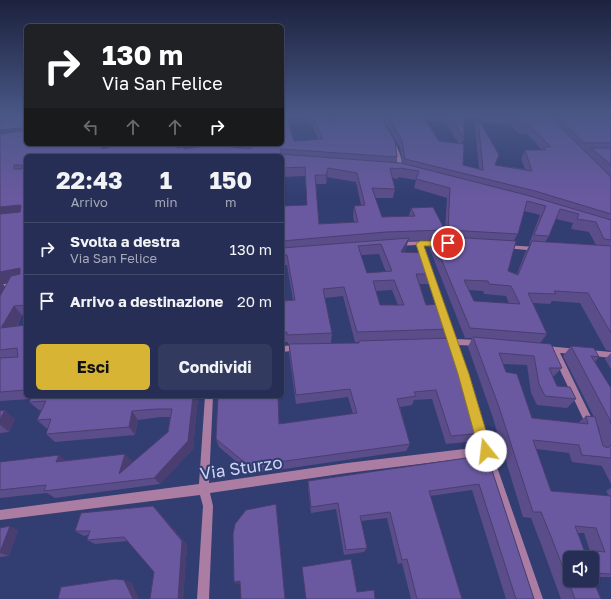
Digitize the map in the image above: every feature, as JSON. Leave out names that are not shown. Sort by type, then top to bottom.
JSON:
[{"type":"street","points":[[393,142],[398,149],[399,170]]},
{"type":"street","points":[[392,169],[406,172]]},
{"type":"street","points":[[391,245],[448,243]]},
{"type":"street","points":[[420,244],[449,342],[457,354]]},
{"type":"street","points":[[500,247],[547,250]]},
{"type":"street","points":[[0,286],[24,281]]},
{"type":"street","points":[[12,290],[16,283]]},
{"type":"street","points":[[449,342],[484,343]]},
{"type":"street","points":[[284,349],[304,348]]},
{"type":"street","points":[[536,348],[611,355]]},
{"type":"street","points":[[554,349],[593,429],[594,436]]},
{"type":"street","points":[[203,599],[208,506],[204,489],[209,398]]},
{"type":"street","points":[[476,416],[486,451],[537,599]]},
{"type":"street","name":"Via Sturzo","points":[[0,515],[204,489],[347,468],[486,451]]},
{"type":"building","points":[[0,142],[24,142],[24,146],[102,146],[101,148],[108,148],[109,146],[176,146],[177,148],[183,147],[184,149],[204,146],[224,146],[250,149],[252,147],[250,146],[284,146],[284,142],[395,142],[397,157],[282,149],[280,150],[281,154],[24,154],[24,305],[14,306],[1,328],[24,325],[24,390],[0,392],[0,358],[18,357],[17,348],[0,350],[0,296],[11,276],[20,274],[20,268],[0,272],[0,214],[20,212],[21,206],[0,207]],"holes":[[[14,165],[22,165],[22,169],[14,169]]]},
{"type":"building","points":[[402,142],[447,142],[464,144],[463,165],[483,170],[480,142],[492,142],[499,155],[495,165],[532,171],[525,150],[546,150],[543,147],[551,147],[546,142],[575,142],[611,177],[611,214],[535,191],[405,159]]},
{"type":"building","points":[[583,142],[611,142],[611,143]]},
{"type":"building","points":[[591,148],[611,148],[611,165]]},
{"type":"building","points":[[284,154],[401,163],[530,196],[611,220],[611,240],[604,239],[596,222],[577,219],[579,214],[560,209],[549,236],[534,235],[546,206],[527,201],[518,234],[448,230],[450,188],[416,179],[419,171],[390,168],[395,189],[372,188],[382,217],[415,216],[411,208],[433,207],[445,230],[386,232],[284,241],[284,206],[307,205],[305,167],[284,168]],"holes":[[[328,168],[357,173],[365,205],[354,206],[358,222],[319,224],[315,175],[326,175]]]},
{"type":"building","points":[[432,237],[516,241],[508,271],[518,275],[532,241],[611,246],[611,333],[588,293],[554,291],[556,294],[528,293],[547,334],[470,328]],"holes":[[[464,280],[488,281],[489,284],[511,286],[520,304],[474,301]]]},
{"type":"building","points":[[409,238],[401,252],[424,253],[431,274],[416,274],[426,305],[439,304],[440,311],[443,311],[449,329],[357,332],[344,287],[323,289],[332,333],[287,335],[287,332],[284,333],[284,301],[295,300],[287,255],[284,255],[284,248]],"holes":[[[381,244],[392,271],[367,273],[358,246]],[[394,280],[404,305],[380,305],[373,281]]]},
{"type":"building","points":[[473,337],[551,344],[562,368],[549,368],[557,386],[570,387],[576,399],[545,396],[539,384],[534,356],[499,353],[506,372],[517,374],[532,418],[588,424],[586,416],[595,417],[603,446],[608,448],[611,445],[611,458],[582,455],[579,445],[533,440],[551,491],[611,496],[611,574],[599,573],[599,551],[605,552],[596,528],[575,526],[584,550],[594,551],[563,551],[563,568],[541,512],[533,512],[499,407]]},
{"type":"building","points":[[452,338],[483,433],[451,436],[436,390],[414,392],[416,396],[397,399],[410,444],[249,466],[216,439],[218,398],[278,398],[279,424],[357,413],[350,389],[296,395],[289,344],[359,343],[359,341]]},
{"type":"building","points":[[571,346],[594,348],[599,357],[591,356],[611,388],[611,425],[610,420]]},
{"type":"building","points":[[31,398],[193,398],[188,441],[154,478],[44,491],[46,485],[0,490],[0,462],[59,455],[56,462],[125,454],[119,474],[168,432],[172,409],[132,411],[129,427],[46,434],[51,419],[37,420],[46,401],[29,402]]},
{"type":"building","points":[[5,410],[0,419],[0,411]]},
{"type":"building","points":[[487,455],[534,599],[516,599],[479,484],[429,491],[462,599],[417,599],[407,559],[402,560],[390,512],[360,516],[367,548],[346,550],[338,503],[311,507],[308,481]]},
{"type":"building","points":[[276,504],[285,599],[241,599],[240,581],[234,582],[233,534],[235,524],[246,510]]},
{"type":"building","points":[[153,506],[182,541],[178,599],[150,599],[154,572],[124,537],[87,540],[90,531],[75,531],[81,513]]},
{"type":"building","points":[[10,526],[0,552],[0,528]]},
{"type":"building","points":[[351,559],[357,592],[374,590],[375,599],[306,599],[302,567]]},
{"type":"building","points":[[115,579],[124,580],[133,599],[58,599],[61,587]]},
{"type":"building","points":[[570,587],[596,587],[601,599],[575,599]]},
{"type":"route","points":[[448,243],[420,244],[464,374],[486,451]]}]
